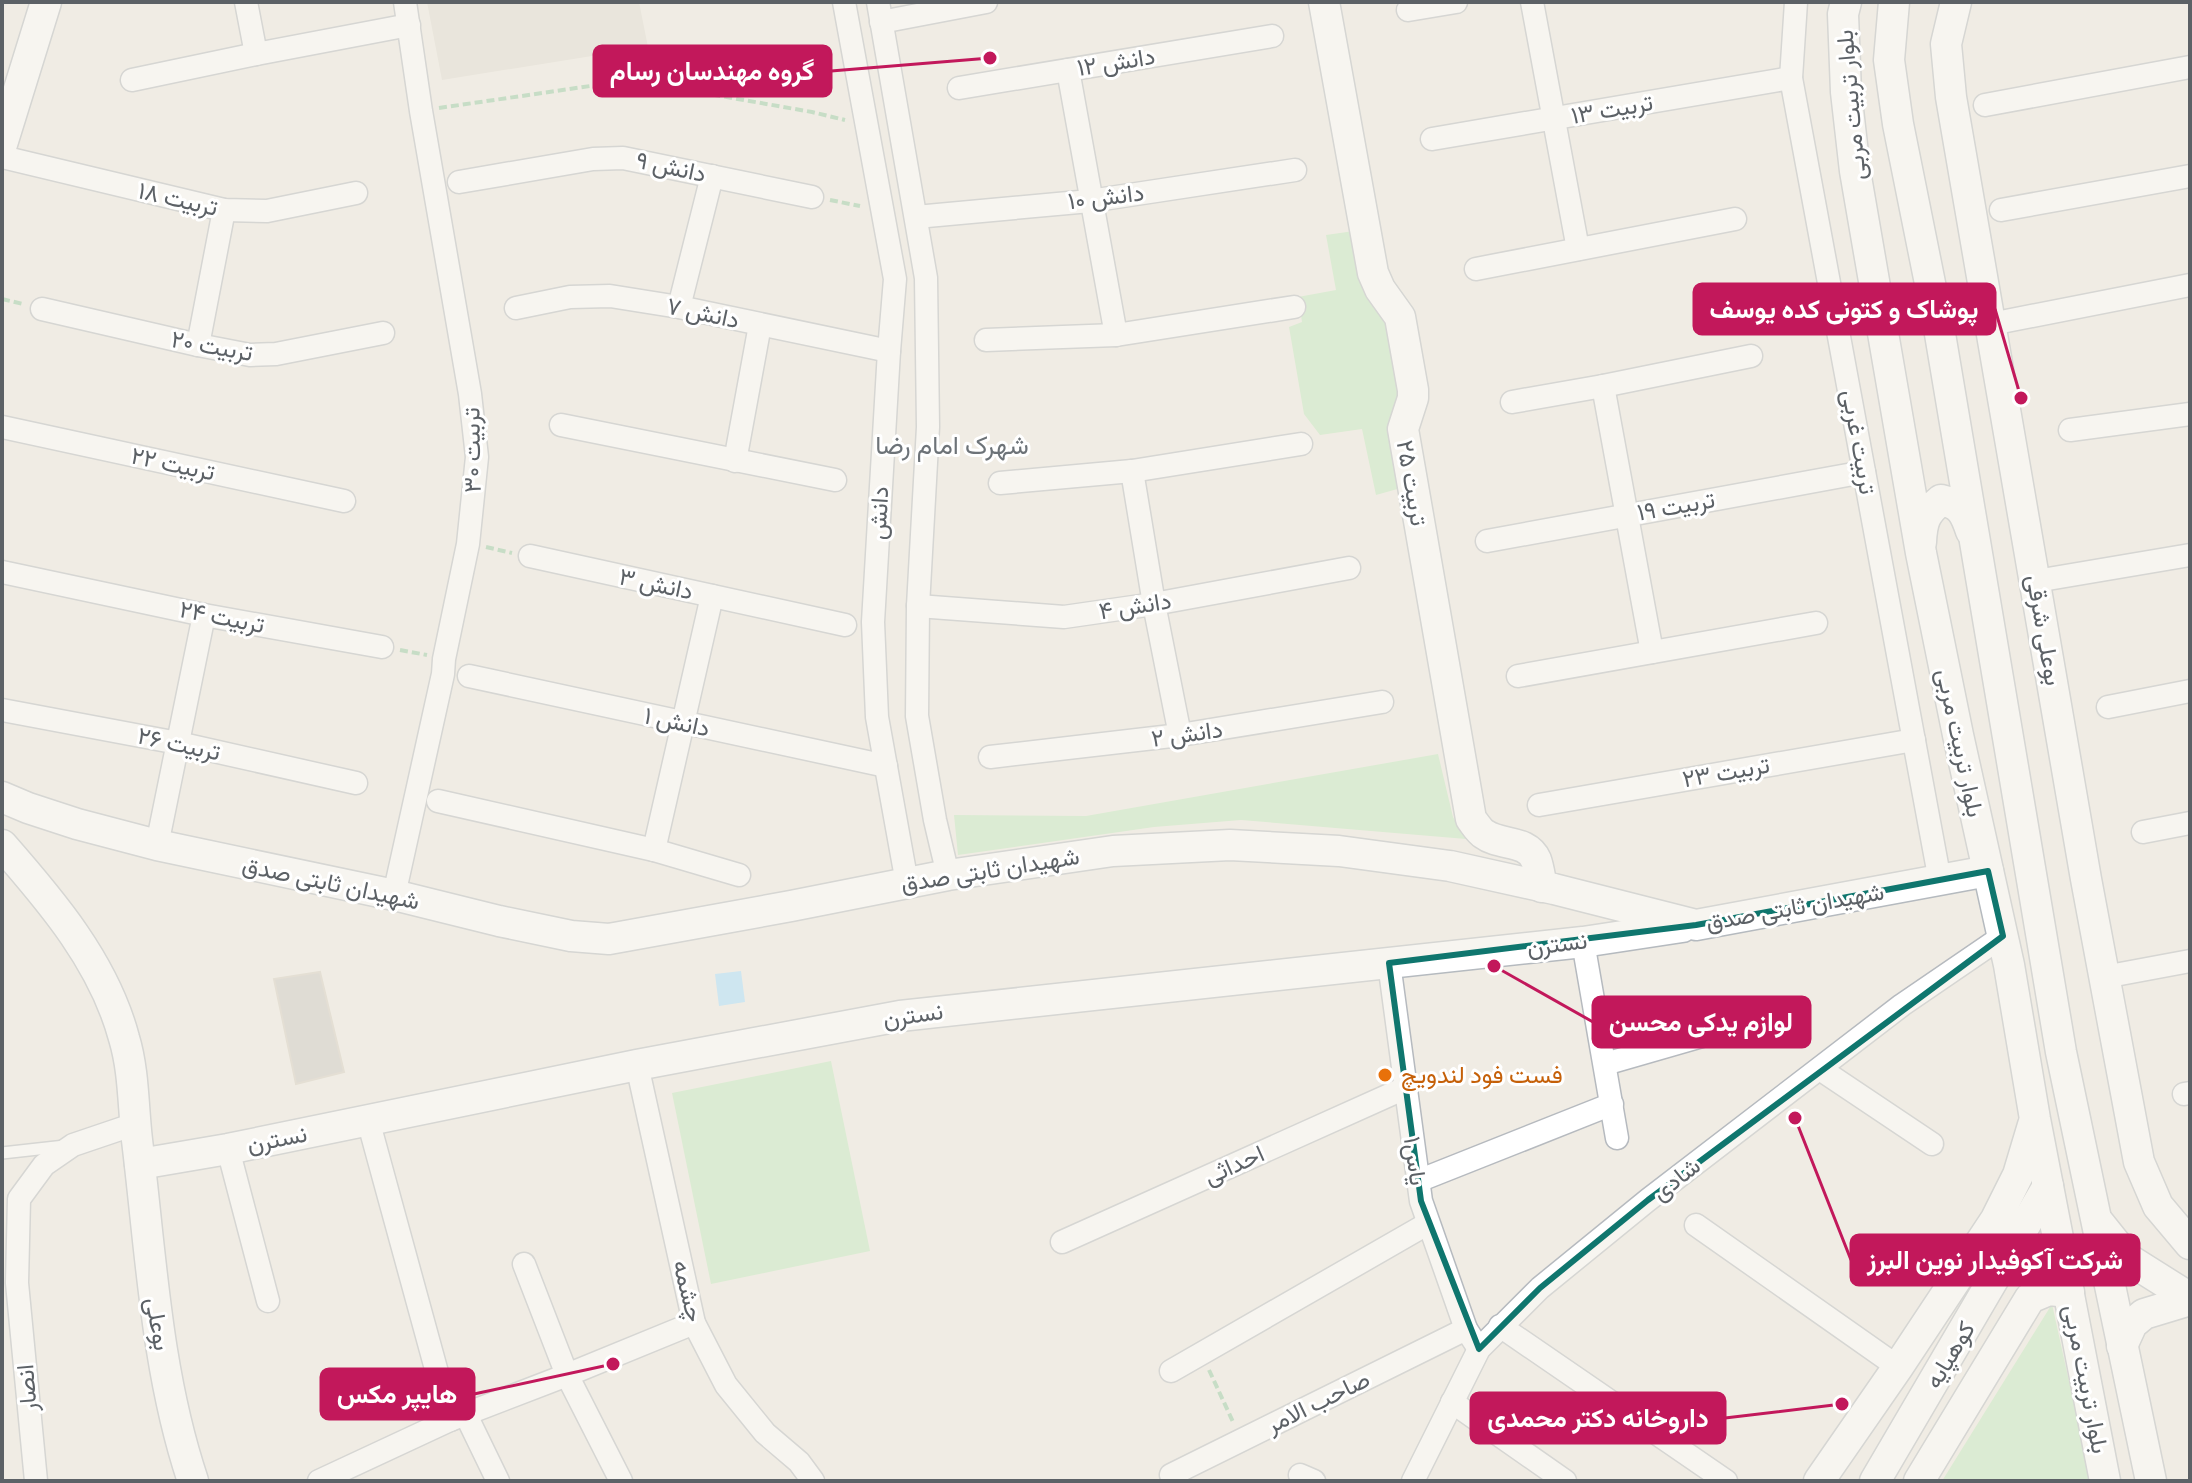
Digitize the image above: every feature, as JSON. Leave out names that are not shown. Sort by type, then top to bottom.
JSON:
[{"type":"main road","points":[[2,144],[46,2]]},
{"type":"main road","name":"تربیت ۲۵","points":[[1324,2],[1373,273],[1380,289],[1400,317],[1413,390],[1403,429],[1471,819],[1482,834],[1521,845],[1530,852],[1536,859],[1542,887]]},
{"type":"main road","name":"بلوار تربیت مربی","points":[[1846,2],[1843,14],[1846,92],[1855,171],[1921,553],[2003,936],[2105,1481]]},
{"type":"main road","name":"بلوار تربیت مربی","points":[[1894,2],[1889,60],[1898,124],[1939,328],[2061,1052],[2151,1481]]},
{"type":"main road","name":"بوعلی شرقی","points":[[1956,2],[1946,44],[1951,97],[2104,977],[2139,1162],[2158,1206],[2190,1244]]},
{"type":"main road","points":[[1921,553],[1925,518],[1941,500],[1960,507],[1976,544]]},
{"type":"main road","name":"شهیدان ثابتی صدق","points":[[2,797],[77,824],[157,845],[571,936],[609,939],[948,875],[1113,851],[1230,845],[1339,851],[1450,866],[1696,925],[1988,871]]},
{"type":"main road","name":"بوعلی","points":[[2,845],[64,920],[95,969],[124,1036],[132,1074],[152,1286],[172,1401],[193,1481]]},
{"type":"main road","name":"نسترن","points":[[140,1164],[900,1016],[1583,942],[1696,925]]},
{"type":"main road","points":[[1819,1481],[1996,1219],[2018,1175],[2035,1119]]},
{"type":"main road","name":"کوهپایه","points":[[1875,1481],[2048,1186]]},
{"type":"main road","points":[[2095,1217],[2128,1259],[2190,1299]]},
{"type":"main road","name":"کوهپایه","points":[[1919,1481],[2030,1298],[2046,1282],[2052,1268],[2051,1255],[2044,1242],[2031,1239],[2015,1244]]},
{"type":"main road","points":[[2030,1298],[2049,1290],[2069,1292]]},
{"type":"main road","points":[[2122,1346],[2132,1324],[2144,1314],[2190,1299]]},
{"type":"street","points":[[246,2],[256,54]]},
{"type":"street","name":"تربیت ۳۰","points":[[394,895],[468,544],[477,457],[470,394],[405,2]]},
{"type":"street","name":"دانش","points":[[844,2],[895,279],[873,622],[877,717],[907,883]]},
{"type":"street","points":[[879,12],[986,2]]},
{"type":"street","points":[[1408,10],[1456,2]]},
{"type":"street","points":[[1532,2],[1578,249]]},
{"type":"street","name":"تربیت غربی","points":[[1796,2],[1791,78],[1940,881]]},
{"type":"street","name":"دانش","points":[[879,12],[926,278],[928,427],[918,606],[917,716],[948,875]]},
{"type":"street","points":[[132,80],[409,25]]},
{"type":"street","name":"دانش ۱۲","points":[[959,88],[1272,36]]},
{"type":"street","points":[[1985,105],[2190,67]]},
{"type":"street","points":[[1068,70],[1116,335]]},
{"type":"street","name":"تربیت ۱۳","points":[[1432,139],[1791,78]]},
{"type":"street","name":"تربیت ۱۸","points":[[2,157],[224,210],[267,211],[356,193]]},
{"type":"street","name":"دانش ۹","points":[[459,182],[593,159],[623,158],[812,197]]},
{"type":"street","name":"دانش ۱۰","points":[[916,217],[1090,201],[1295,170]]},
{"type":"street","points":[[679,307],[712,176]]},
{"type":"street","points":[[2001,210],[2190,176]]},
{"type":"street","points":[[198,345],[224,210]]},
{"type":"street","points":[[1476,269],[1735,219]]},
{"type":"street","points":[[895,279],[926,278]]},
{"type":"street","points":[[1991,324],[2190,285]]},
{"type":"street","name":"دانش ۷","points":[[516,308],[570,297],[610,296],[679,307],[889,351]]},
{"type":"street","points":[[986,340],[1116,335],[1294,307]]},
{"type":"street","name":"تربیت ۲۰","points":[[42,309],[198,345],[262,355],[383,333]]},
{"type":"street","points":[[735,461],[760,325]]},
{"type":"street","points":[[1512,402],[1751,356]]},
{"type":"street","points":[[1603,386],[1652,652]]},
{"type":"street","points":[[2070,430],[2190,414]]},
{"type":"street","points":[[561,425],[835,480]]},
{"type":"street","name":"تربیت ۲۲","points":[[2,427],[344,501]]},
{"type":"street","points":[[1000,483],[1132,471],[1301,444]]},
{"type":"street","points":[[1132,471],[1180,735]]},
{"type":"street","name":"تربیت ۱۹","points":[[1487,541],[1864,472]]},
{"type":"street","points":[[2036,581],[2190,555]]},
{"type":"street","name":"دانش ۳","points":[[530,556],[845,625]]},
{"type":"street","name":"دانش ۴","points":[[918,606],[1064,617],[1154,604],[1349,568]]},
{"type":"street","name":"تربیت ۲۴","points":[[2,572],[204,615],[382,647]]},
{"type":"street","points":[[654,850],[712,596]]},
{"type":"street","points":[[157,845],[204,615]]},
{"type":"street","points":[[1518,676],[1816,623]]},
{"type":"street","name":"دانش ۱","points":[[469,676],[886,766]]},
{"type":"street","points":[[2108,707],[2190,691]]},
{"type":"street","name":"دانش ۲","points":[[990,757],[1180,735],[1382,702]]},
{"type":"street","name":"تربیت ۲۶","points":[[2,710],[178,743],[356,783]]},
{"type":"street","name":"تربیت ۲۳","points":[[1539,805],[1914,740]]},
{"type":"street","points":[[438,801],[654,850],[739,875]]},
{"type":"street","points":[[2143,832],[2190,823]]},
{"type":"street","name":"شادی","points":[[1413,1481],[1479,1349],[1540,1288],[1648,1200],[1902,1005],[2003,936]]},
{"type":"street","points":[[1583,942],[1617,1138]]},
{"type":"street","points":[[2104,977],[2190,961]]},
{"type":"street","name":"یاس۱","points":[[1389,963],[1418,1181],[1427,1224],[1466,1329],[1479,1349]]},
{"type":"street","points":[[1605,1064],[1782,1013]]},
{"type":"street","name":"چشمه","points":[[637,1065],[694,1323],[726,1385],[765,1433],[799,1462],[813,1481]]},
{"type":"street","points":[[1820,1069],[1932,1144]]},
{"type":"street","name":"احداثی","points":[[1062,1242],[1405,1088]]},
{"type":"street","points":[[1418,1181],[1612,1104]]},
{"type":"street","points":[[368,1120],[458,1417],[498,1481]]},
{"type":"street","name":"انصار","points":[[36,1481],[17,1283],[19,1199],[44,1165],[73,1145],[135,1124]]},
{"type":"street","points":[[228,1149],[268,1301]]},
{"type":"street","points":[[1171,1371],[1427,1224]]},
{"type":"street","points":[[1696,1225],[1898,1367]]},
{"type":"street","points":[[524,1264],[567,1375],[621,1481]]},
{"type":"street","points":[[319,1481],[458,1417],[694,1323]]},
{"type":"street","points":[[1500,1326],[1726,1481]]},
{"type":"street","name":"صاحب الامر","points":[[1171,1475],[1466,1329]]},
{"type":"street","points":[[1452,1402],[1565,1481]]},
{"type":"lane","points":[[2,1153],[73,1145]]},
{"type":"path","points":[[421,111],[604,84],[658,85],[812,112],[867,125]]},
{"type":"path","points":[[812,197],[883,211]]},
{"type":"path","points":[[468,544],[530,556]]},
{"type":"path","points":[[382,647],[444,659]]},
{"type":"path","points":[[1201,1353],[1241,1440]]},
{"type":"highlighted area","points":[[1988,871],[2003,936],[1648,1200],[1540,1288],[1479,1349],[1421,1201],[1389,963],[1696,925]]},
{"type":"shaded area","points":[[427,2],[639,2],[648,47],[442,80]]},
{"type":"green space","points":[[1354,231],[1387,310],[1406,396],[1401,488],[1376,495],[1362,429],[1320,435],[1304,414],[1289,327],[1302,322],[1298,297],[1336,290],[1326,235]]},
{"type":"green space","points":[[1438,754],[1453,817],[1466,839],[1241,820],[1154,827],[958,855],[954,815],[1086,816]]},
{"type":"green space","points":[[831,1061],[870,1251],[711,1284],[672,1093]]},
{"type":"green space","points":[[2052,1304],[2091,1481],[1942,1481]]},
{"type":"water","points":[[741,971],[745,1002],[719,1006],[715,974]]},
{"type":"building","points":[[320,972],[344,1072],[296,1084],[274,979]]},
{"type":"place","name":"گروه مهندسان رسام","points":[[990,58]]},
{"type":"place","name":"پوشاک و کتونی کده یوسف","points":[[2021,398]]},
{"type":"place","name":"لوازم یدکی محسن","points":[[1494,966]]},
{"type":"place","name":"فست فود لندویچ","points":[[1385,1075]]},
{"type":"place","name":"شرکت آکوفیدار نوین البرز","points":[[1795,1118]]},
{"type":"place","name":"هایپر مکس","points":[[613,1364]]},
{"type":"place","name":"داروخانه دکتر محمدی","points":[[1842,1404]]},
{"type":"district","name":"شهرک امام رضا","points":[[952,445]]}]
